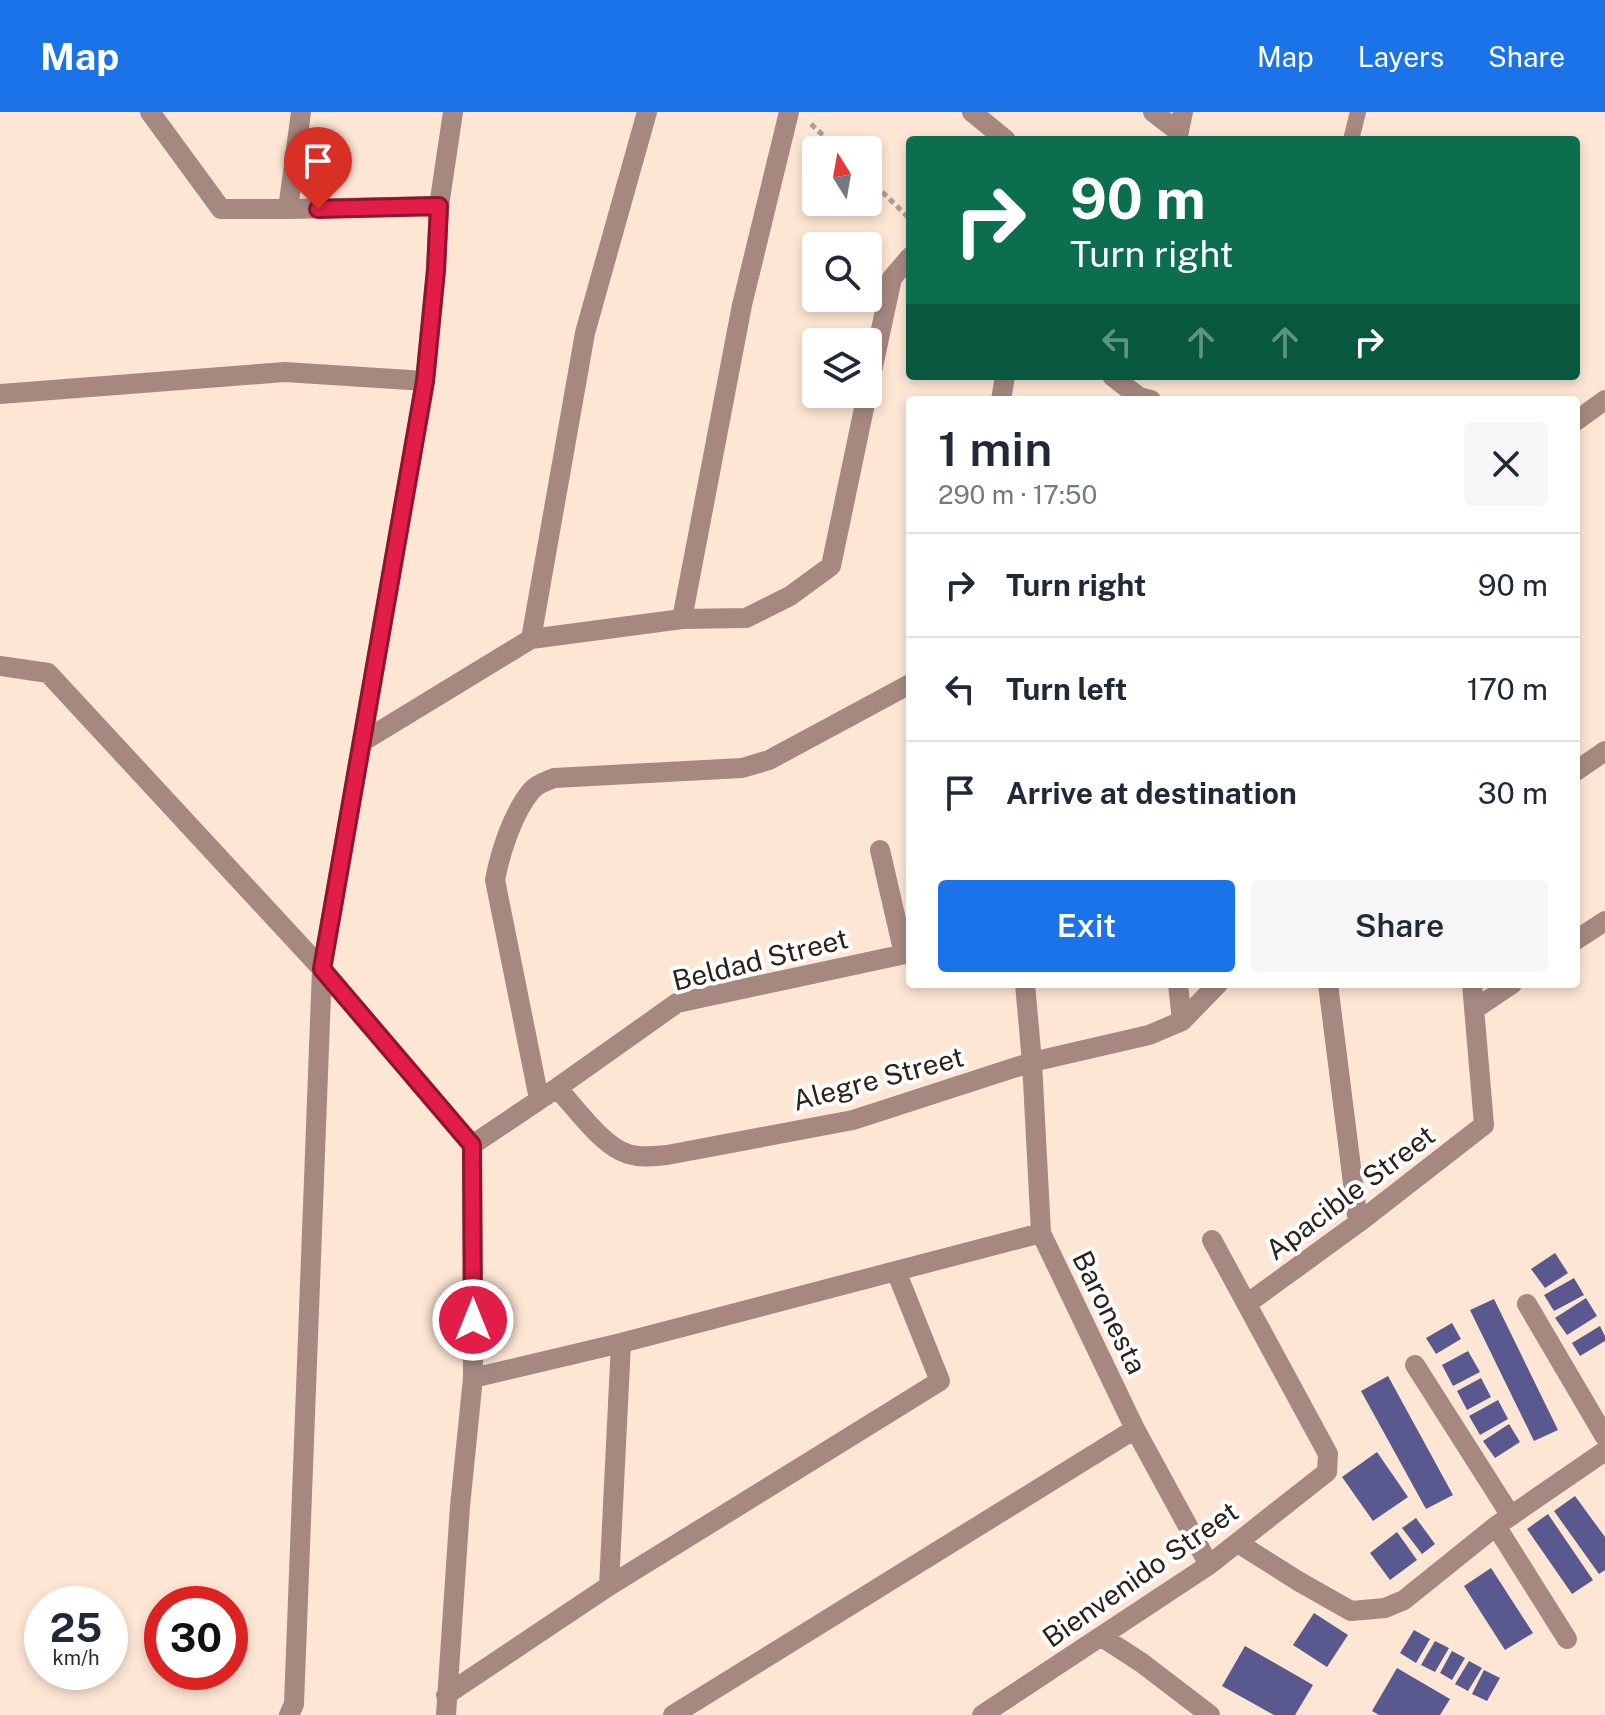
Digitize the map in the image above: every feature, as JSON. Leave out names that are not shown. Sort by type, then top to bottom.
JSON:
[{"type":"street","points":[[288,209],[301,112]]},
{"type":"street","points":[[289,1715],[294,1704],[322,969],[425,381],[439,206],[453,112]]},
{"type":"street","points":[[531,639],[585,333],[647,112]]},
{"type":"street","points":[[682,619],[742,305],[789,112]]},
{"type":"street","points":[[972,112],[1001,136]]},
{"type":"street","points":[[1153,112],[1180,128]]},
{"type":"street","points":[[153,113],[221,209],[439,206]]},
{"type":"street","points":[[881,328],[892,278],[906,262]]},
{"type":"street","points":[[0,394],[285,372],[425,381]]},
{"type":"street","points":[[1117,380],[1139,396]]},
{"type":"street","points":[[1580,418],[1605,400]]},
{"type":"street","points":[[362,742],[531,639],[682,619],[746,618],[790,596],[831,566],[865,408]]},
{"type":"street","points":[[0,666],[48,673],[322,969],[472,1145],[473,1378],[460,1506],[446,1705]]},
{"type":"street","points":[[548,1093],[495,880],[501,853],[522,806],[534,788],[554,778],[742,768],[769,760],[906,686]]},
{"type":"street","points":[[1580,768],[1605,751]]},
{"type":"street","points":[[880,850],[906,950]]},
{"type":"street","points":[[1580,937],[1605,921]]},
{"type":"street","name":"Beldad Street","points":[[472,1145],[677,1003],[906,954]]},
{"type":"street","name":"Baronesta","points":[[1025,988],[1041,1233],[1135,1429],[1209,1565]]},
{"type":"street","points":[[1178,988],[1182,1021]]},
{"type":"street","name":"Alegre Street","points":[[548,1093],[616,1148],[641,1156],[667,1155],[853,1120],[1032,1062],[1149,1035],[1182,1021],[1214,988]]},
{"type":"street","points":[[1329,988],[1358,1223]]},
{"type":"street","points":[[1472,988],[1475,1009],[1506,988]]},
{"type":"street","name":"Apacible Street","points":[[1248,1303],[1484,1125],[1475,1009]]},
{"type":"street","points":[[473,1378],[621,1343],[1041,1233]]},
{"type":"street","points":[[1212,1240],[1248,1303]]},
{"type":"street","points":[[446,1705],[609,1586],[940,1381],[896,1271]]},
{"type":"street","name":"Bienvenido Street","points":[[982,1715],[1209,1565],[1327,1472],[1328,1454],[1248,1303]]},
{"type":"street","points":[[1238,1543],[1351,1611],[1385,1608],[1404,1600],[1504,1521],[1603,1453],[1527,1304]]},
{"type":"street","points":[[609,1586],[621,1343]]},
{"type":"street","points":[[1415,1365],[1567,1639]]},
{"type":"street","points":[[673,1715],[1135,1429]]},
{"type":"street","points":[[1102,1637],[1210,1715]]},
{"type":"lane","points":[[1352,136],[1358,112]]},
{"type":"path","points":[[809,122],[824,136]]},
{"type":"path","points":[[882,192],[906,215]]},
{"type":"building","points":[[1555,1253],[1568,1273],[1545,1288],[1531,1269]]},
{"type":"building","points":[[1574,1278],[1584,1295],[1554,1311],[1544,1295]]},
{"type":"building","points":[[1586,1298],[1597,1316],[1567,1335],[1555,1318]]},
{"type":"building","points":[[1494,1299],[1558,1430],[1534,1441],[1470,1310]]},
{"type":"building","points":[[1452,1323],[1461,1339],[1436,1354],[1426,1338]]},
{"type":"building","points":[[1600,1326],[1605,1341],[1580,1356],[1572,1343]]},
{"type":"building","points":[[1468,1351],[1480,1372],[1453,1386],[1442,1365]]},
{"type":"building","points":[[1388,1376],[1453,1495],[1426,1509],[1361,1391]]},
{"type":"building","points":[[1481,1378],[1491,1397],[1467,1410],[1457,1391]]},
{"type":"building","points":[[1498,1400],[1508,1419],[1480,1435],[1469,1416]]},
{"type":"building","points":[[1509,1424],[1520,1442],[1495,1458],[1483,1441]]},
{"type":"building","points":[[1377,1452],[1408,1497],[1373,1521],[1342,1477]]},
{"type":"building","points":[[1575,1496],[1605,1537],[1605,1570],[1599,1574],[1554,1511]]},
{"type":"building","points":[[1548,1514],[1593,1580],[1572,1594],[1527,1529]]},
{"type":"building","points":[[1416,1518],[1435,1544],[1422,1554],[1402,1528]]},
{"type":"building","points":[[1397,1532],[1417,1560],[1390,1580],[1370,1553]]},
{"type":"building","points":[[1491,1568],[1533,1633],[1505,1650],[1464,1586]]},
{"type":"building","points":[[1314,1613],[1348,1635],[1327,1667],[1293,1645]]},
{"type":"building","points":[[1414,1630],[1430,1639],[1416,1663],[1400,1653]]},
{"type":"building","points":[[1435,1641],[1449,1648],[1435,1672],[1421,1665]]},
{"type":"building","points":[[1245,1646],[1313,1685],[1295,1715],[1274,1715],[1222,1686]]},
{"type":"building","points":[[1452,1651],[1465,1658],[1452,1680],[1440,1673]]},
{"type":"building","points":[[1469,1661],[1482,1668],[1468,1691],[1455,1684]]},
{"type":"building","points":[[1397,1668],[1450,1699],[1440,1715],[1379,1715],[1372,1711]]},
{"type":"building","points":[[1484,1670],[1500,1678],[1487,1701],[1472,1694]]},
{"type":"route","points":[[318,209],[439,206],[425,381],[322,969],[472,1145],[473,1320]]}]
